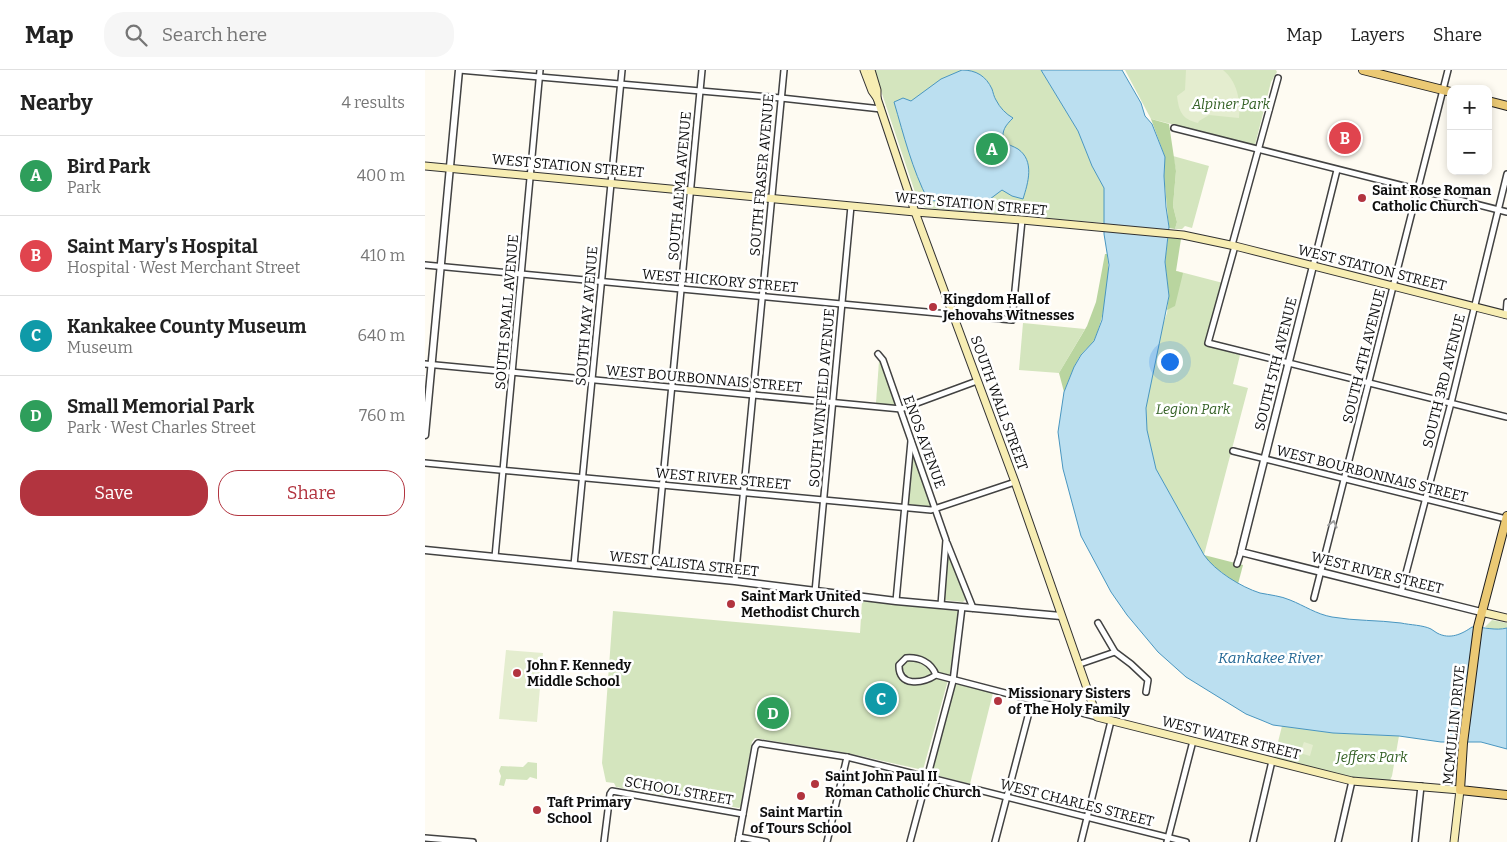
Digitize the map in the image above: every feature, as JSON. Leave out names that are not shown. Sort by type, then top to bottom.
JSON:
[{"type":"main road","name":"SOUTH WALL STREET","points":[[864,70],[881,109],[915,212],[1015,482],[1097,717]]},
{"type":"main road","name":"SOUTH WALL STREET","points":[[871,70],[877,90],[877,98]]},
{"type":"main road","points":[[1366,70],[1447,91]]},
{"type":"main road","points":[[1492,102],[1507,106]]},
{"type":"main road","name":"WEST STATION STREET","points":[[425,166],[1183,235],[1234,245],[1506,315]]},
{"type":"main road","name":"MCMULLIN DRIVE","points":[[1454,842],[1463,744],[1478,627],[1507,518]]},
{"type":"main road","name":"WEST RIVER STREET","points":[[1481,612],[1507,618]]},
{"type":"main road","name":"WEST WATER STREET","points":[[1097,717],[1352,781],[1507,794]]},
{"type":"street","points":[[425,435],[428,364],[441,266],[459,70],[781,98],[881,109]]},
{"type":"street","name":"SOUTH SMALL AVENUE","points":[[495,557],[540,70]]},
{"type":"street","name":"SOUTH MAY AVENUE","points":[[574,565],[622,70]]},
{"type":"street","name":"SOUTH ALMA AVENUE","points":[[654,573],[702,70]]},
{"type":"street","name":"SOUTH FRASER AVENUE","points":[[735,581],[784,70]]},
{"type":"street","name":"SOUTH 4TH AVENUE","points":[[1447,85],[1448,70]]},
{"type":"street","points":[[1278,78],[1209,343],[1507,417]]},
{"type":"street","name":"SOUTH 4TH AVENUE","points":[[1314,598],[1418,190],[1447,91]]},
{"type":"street","points":[[1174,128],[1507,212]]},
{"type":"street","name":"SOUTH 5TH AVENUE","points":[[1237,564],[1337,170]]},
{"type":"street","name":"SOUTH 3RD AVENUE","points":[[1401,592],[1451,403],[1473,306],[1507,174]]},
{"type":"street","name":"SOUTH WINFIELD AVENUE","points":[[815,592],[851,206]]},
{"type":"street","name":"WEST HICKORY STREET","points":[[425,265],[1012,320],[1022,220]]},
{"type":"street","points":[[1506,315],[1507,302]]},
{"type":"street","name":"ENOS AVENUE","points":[[878,354],[883,360],[946,540],[973,608]]},
{"type":"street","name":"WEST BOURBONNAIS STREET","points":[[428,364],[901,409],[977,381]]},
{"type":"street","points":[[896,601],[911,438]]},
{"type":"street","name":"WEST BOURBONNAIS STREET","points":[[1233,451],[1507,518]]},
{"type":"street","name":"WEST RIVER STREET","points":[[425,463],[905,509],[936,509],[1015,482]]},
{"type":"street","name":"ENOS AVENUE","points":[[941,605],[946,540]]},
{"type":"street","name":"WEST CALISTA STREET","points":[[425,550],[735,581],[896,601],[1061,616]]},
{"type":"street","name":"WEST RIVER STREET","points":[[1241,552],[1481,612]]},
{"type":"street","points":[[910,842],[953,681],[962,607]]},
{"type":"street","points":[[1098,623],[1115,652],[1148,680],[1146,692]]},
{"type":"street","points":[[1080,664],[1115,652]]},
{"type":"street","points":[[906,658],[919,659],[931,665],[936,675],[921,682],[906,679],[900,674],[899,665],[906,658]]},
{"type":"street","name":"WEST WATER STREET","points":[[936,675],[953,681],[1097,717]]},
{"type":"street","points":[[995,842],[1032,701]]},
{"type":"street","points":[[1081,842],[1111,721]]},
{"type":"street","points":[[1168,840],[1193,741]]},
{"type":"street","name":"WEST CHARLES STREET","points":[[743,814],[757,744],[847,757],[1007,796],[1168,840],[1186,842]]},
{"type":"street","points":[[827,842],[847,757]]},
{"type":"street","points":[[1253,842],[1272,761]]},
{"type":"street","points":[[1338,842],[1352,781]]},
{"type":"street","points":[[1415,842],[1421,786]]},
{"type":"street","name":"SCHOOL STREET","points":[[604,842],[610,794],[612,791],[743,814]]},
{"type":"street","points":[[743,814],[739,840],[765,842]]},
{"type":"street","points":[[425,838],[473,842]]},
{"type":"green space","points":[[874,70],[1041,70],[1078,131],[1092,166],[1104,188],[1104,223],[926,208],[919,204]]},
{"type":"green space","name":"Alpiner Park","points":[[1125,70],[1276,70],[1277,72],[1271,82],[1255,145],[1151,119]]},
{"type":"green space","points":[[1186,70],[1223,70],[1232,80],[1237,92],[1239,118],[1209,115],[1198,123],[1185,117],[1180,111],[1177,96],[1185,90]]},
{"type":"green space","points":[[1151,119],[1169,124],[1176,171],[1173,206],[1177,222],[1175,229],[1169,228],[1164,176],[1165,157]]},
{"type":"green space","points":[[1173,156],[1209,166],[1192,228],[1185,226],[1182,229],[1175,229],[1177,222],[1173,206],[1176,171]]},
{"type":"green space","points":[[1168,237],[1181,239],[1176,271],[1183,273],[1175,306],[1167,310],[1169,296],[1165,262]]},
{"type":"green space","points":[[1105,254],[1107,254],[1108,263],[1107,285],[1104,308],[1098,330],[1094,341],[1082,354],[1073,369],[1064,392],[1059,373],[1087,326],[1096,302]]},
{"type":"green space","name":"Legion Park","points":[[1173,270],[1223,283],[1206,345],[1240,355],[1233,384],[1248,388],[1204,555],[1156,469],[1147,430],[1146,404],[1167,313]]},
{"type":"green space","points":[[1023,323],[1085,329],[1059,373],[1019,370]]},
{"type":"green space","points":[[879,361],[882,363],[895,403],[894,406],[876,403]]},
{"type":"green space","points":[[913,456],[915,458],[931,507],[907,504]]},
{"type":"green space","points":[[1204,555],[1243,565],[1238,584],[1210,564]]},
{"type":"green space","points":[[947,557],[951,557],[965,597],[963,602],[944,600]]},
{"type":"green space","points":[[862,601],[958,611],[950,673],[923,770],[847,753],[755,738],[752,742],[741,806],[739,808],[616,787],[614,783],[606,782],[602,763],[613,611],[860,633]]},
{"type":"green space","points":[[1492,620],[1507,623],[1507,628],[1495,630],[1485,627]]},
{"type":"green space","points":[[506,650],[543,653],[537,722],[499,719]]},
{"type":"green space","points":[[957,684],[993,693],[970,784],[932,774],[954,686]]},
{"type":"green space","name":"Jeffers Park","points":[[1282,726],[1333,733],[1399,736],[1392,776],[1390,780],[1356,778],[1274,758]]},
{"type":"green space","points":[[1304,742],[1313,745],[1310,756],[1300,753]]},
{"type":"green space","points":[[528,762],[537,763],[537,779],[530,777],[527,780],[506,779],[504,786],[499,785],[501,766],[523,767]]},
{"type":"water","points":[[962,70],[972,71],[984,77],[990,84],[999,106],[1013,118],[1005,128],[1003,141],[1018,149],[1027,160],[1029,172],[1023,199],[1012,196],[1002,190],[982,205],[974,206],[928,200],[922,188],[894,102],[903,98],[911,101],[941,79]]},
{"type":"water","name":"Kankakee River","points":[[1041,70],[1122,70],[1141,103],[1145,116],[1152,124],[1165,157],[1164,176],[1169,227],[1165,262],[1169,296],[1146,408],[1147,430],[1156,469],[1204,555],[1229,578],[1245,587],[1260,593],[1287,599],[1326,616],[1420,626],[1447,636],[1460,634],[1472,627],[1507,628],[1507,749],[1481,742],[1441,742],[1399,736],[1333,733],[1273,725],[1246,714],[1186,677],[1158,652],[1127,615],[1111,592],[1081,536],[1063,469],[1058,432],[1064,392],[1074,367],[1081,355],[1094,341],[1102,320],[1109,265],[1104,234],[1104,188],[1092,166],[1078,131]]},
{"type":"place","name":"Saint Mary's Hospital","points":[[1345,138]]},
{"type":"place","name":"Bird Park","points":[[992,149]]},
{"type":"place","name":"Saint Rose Roman Catholic Church","points":[[1362,198]]},
{"type":"place","name":"Kingdom Hall of Jehovahs Witnesses","points":[[933,307]]},
{"type":"place","name":"Saint Mark United Methodist Church","points":[[731,604]]},
{"type":"place","name":"John F. Kennedy Middle School","points":[[517,673]]},
{"type":"place","name":"Kankakee County Museum","points":[[881,699]]},
{"type":"place","name":"Missionary Sisters of The Holy Family","points":[[998,701]]},
{"type":"place","name":"Small Memorial Park","points":[[773,713]]},
{"type":"place","name":"Saint John Paul II Roman Catholic Church","points":[[815,784]]},
{"type":"place","name":"Saint Martin of Tours School","points":[[801,796]]},
{"type":"place","name":"Taft Primary School","points":[[537,810]]}]
